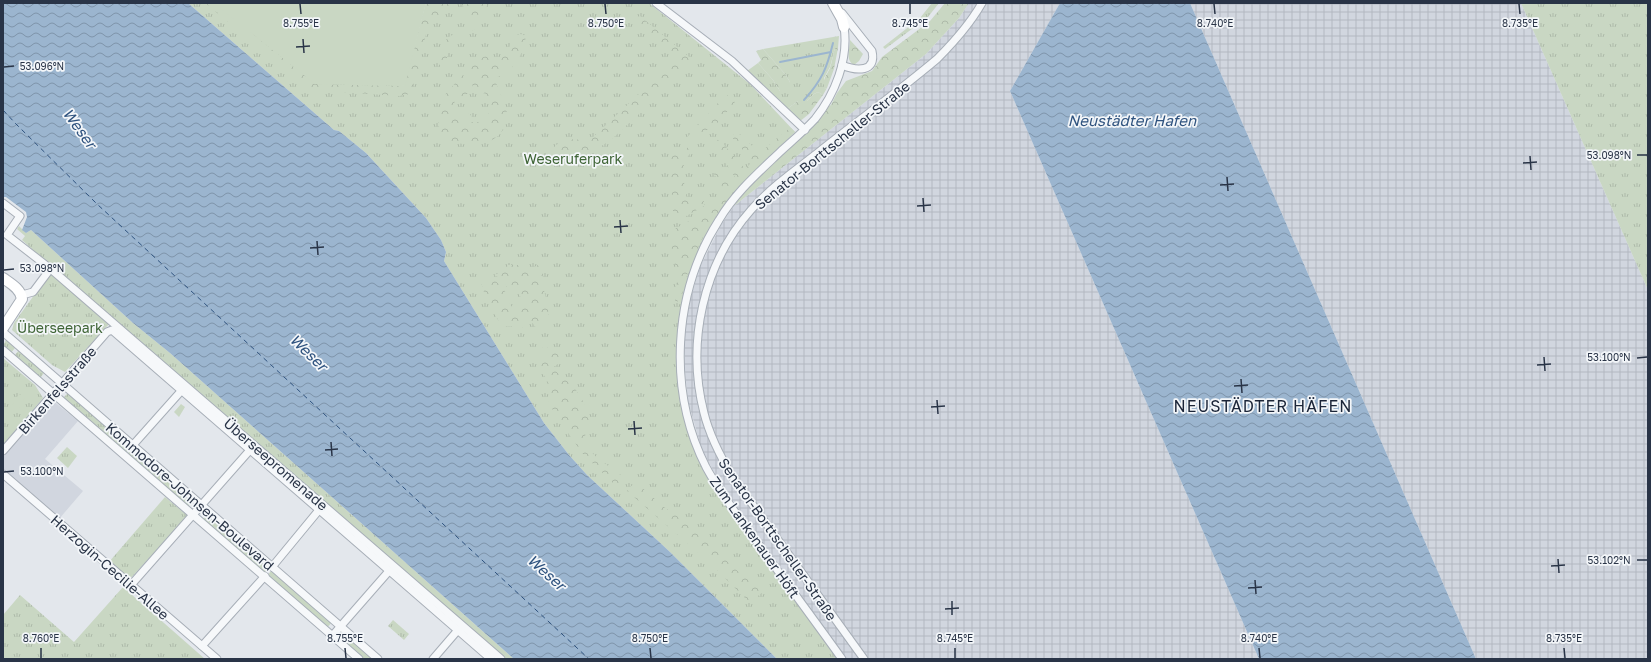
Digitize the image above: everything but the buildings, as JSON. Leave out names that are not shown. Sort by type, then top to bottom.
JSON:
[{"type":"street","points":[[656,3],[732,61],[805,130]]},
{"type":"street","name":"Senator-Borttscheller-Straße","points":[[864,659],[734,479],[718,452],[704,414],[697,377],[696,355],[700,318],[714,268],[736,229],[752,209],[767,194],[807,161],[937,59],[950,46],[975,15],[982,3]]},
{"type":"street","points":[[835,6],[844,27]]},
{"type":"street","points":[[835,6],[843,13],[867,44],[873,55],[872,61],[867,68],[860,70],[842,65]]},
{"type":"street","name":"Zum Lankenauer Höft","points":[[842,659],[726,500],[706,466],[692,431],[686,410],[680,358],[682,321],[687,294],[696,268],[710,236],[718,220],[745,184],[805,130],[816,118],[831,95],[842,65],[846,41],[844,27]]},
{"type":"street","name":"Überseepromenade","points":[[3,202],[20,216],[5,237],[51,268],[501,659]]},
{"type":"street","points":[[22,295],[33,292],[51,268]]},
{"type":"street","points":[[3,278],[17,288],[22,295],[22,299],[3,328]]},
{"type":"street","name":"Überseepromenade","points":[[112,330],[491,659]]},
{"type":"street","name":"Birkenfelsstraße","points":[[3,451],[107,332],[112,330]]},
{"type":"street","name":"Kommodore-Johnsen-Boulevard","points":[[3,332],[378,659]]},
{"type":"street","name":"Kommodore-Johnsen-Boulevard","points":[[3,350],[359,659]]},
{"type":"street","points":[[133,445],[182,390]]},
{"type":"street","points":[[131,585],[250,450]]},
{"type":"street","name":"Herzogin-Cecilie-Allee","points":[[3,474],[217,659]]},
{"type":"street","points":[[272,567],[319,510]]},
{"type":"street","points":[[333,635],[389,571]]},
{"type":"street","points":[[202,646],[264,576]]},
{"type":"street","points":[[433,659],[458,630]]},
{"type":"shaded area","points":[[969,3],[1060,3],[1010,91],[1259,659],[846,659],[721,486],[701,447],[688,401],[684,336],[689,303],[700,267],[721,225],[734,206],[926,54],[959,18]]},
{"type":"shaded area","points":[[1190,3],[1521,3],[1648,290],[1648,659],[1476,659]]},
{"type":"shaded area","points":[[52,400],[78,421],[45,459],[83,491],[59,519],[3,471],[3,457]]},
{"type":"green space","name":"Weseruferpark","points":[[188,3],[214,3],[404,86],[426,3],[649,3],[750,84],[795,132],[743,183],[729,200],[699,250],[685,290],[680,311],[677,339],[679,383],[703,467],[715,490],[838,659],[777,659],[670,552],[587,475],[544,423],[444,261],[446,252],[441,240],[426,218],[366,153],[339,131],[334,130]]},
{"type":"green space","points":[[205,3],[227,3],[249,31],[315,84],[404,86],[426,3],[456,3],[427,29],[418,71],[410,94],[399,96],[311,90]]},
{"type":"green space","points":[[214,3],[426,3],[405,86],[315,84]]},
{"type":"green space","points":[[461,3],[490,3],[478,15],[479,26],[470,32],[469,16]]},
{"type":"green space","points":[[609,3],[618,3],[623,9],[621,11],[617,11]]},
{"type":"green space","points":[[932,3],[939,3],[928,17],[885,49],[883,47],[920,18]]},
{"type":"green space","points":[[945,3],[969,3],[959,18],[926,54],[734,206],[741,195],[808,131],[825,108],[831,105],[837,93],[846,81],[872,71],[882,57],[930,21]]},
{"type":"green space","points":[[1521,3],[1648,3],[1648,290]]},
{"type":"green space","points":[[640,16],[695,62],[613,138],[576,164],[574,158],[567,157],[563,165],[555,161],[555,146],[564,139],[590,140],[676,59],[669,49],[639,24],[635,18]]},
{"type":"green space","points":[[521,34],[526,36],[520,56],[512,67],[502,75],[495,78],[507,114],[504,128],[501,133],[497,137],[485,143],[472,145],[442,137],[438,123],[444,96],[457,81],[459,73],[462,70],[468,93],[463,98],[454,97],[455,108],[464,122],[468,120],[469,113],[472,117],[470,122],[480,122],[488,116],[490,104],[486,94],[474,90],[466,66],[469,63],[486,56],[492,60],[502,58],[508,54],[512,36]]},
{"type":"green space","points":[[452,35],[457,41],[447,55],[447,69],[444,71],[438,61],[438,56],[444,42]]},
{"type":"green space","points":[[839,36],[838,48],[835,48],[830,67],[824,78],[825,89],[827,88],[823,95],[818,92],[807,101],[798,101],[787,109],[747,71],[758,63],[773,80],[780,91],[790,82],[763,49]]},
{"type":"green space","points":[[850,40],[863,54],[859,61],[854,65],[851,63],[849,57]]},
{"type":"green space","points":[[835,48],[838,48],[834,69],[827,88],[825,89],[824,80],[830,68]]},
{"type":"green space","points":[[763,49],[790,82],[789,87],[784,92],[780,91],[773,80],[758,63],[761,60],[756,51]]},
{"type":"green space","points":[[818,92],[823,95],[809,114],[799,122],[787,109],[798,101],[807,101]]},
{"type":"green space","points":[[726,94],[735,102],[715,126],[683,142]]},
{"type":"green space","points":[[791,128],[795,132],[763,162],[733,195],[722,211],[713,218],[689,269],[681,302],[675,301],[675,289],[678,279],[670,240],[675,229],[708,210],[715,204],[725,191],[714,174],[713,158],[733,182],[735,177],[716,149],[715,142],[719,139],[745,169],[750,164],[748,156],[731,136],[737,132],[760,153],[784,132]]},
{"type":"green space","points":[[698,142],[684,162],[683,176],[687,200],[692,205],[704,201],[704,206],[674,223],[669,159],[670,157]]},
{"type":"green space","points":[[19,226],[26,233],[31,230],[133,323],[170,353],[514,659],[504,659],[54,269],[22,240],[25,236],[17,229]]},
{"type":"green space","points":[[508,265],[524,265],[531,269],[538,265],[542,268],[544,290],[548,307],[548,318],[543,326],[537,329],[531,321],[524,322],[523,327],[518,330],[514,326],[504,326],[495,315],[488,302],[480,277],[493,279],[497,282],[508,296],[506,297],[512,307],[523,301],[517,291],[512,294],[500,278],[494,275],[505,271]]},
{"type":"green space","name":"Überseepark","points":[[50,273],[109,324],[65,372],[52,365],[12,330],[14,323]]},
{"type":"green space","points":[[6,340],[15,348],[11,353],[3,346]]},
{"type":"green space","points":[[546,347],[564,356],[562,361],[552,368],[574,387],[589,411],[589,421],[584,440],[597,457],[625,479],[621,484],[615,485],[582,453],[549,404],[546,378],[539,368],[542,348]]},
{"type":"green space","points":[[19,350],[44,373],[40,378],[14,356]]},
{"type":"green space","name":"Überseepark","points":[[3,358],[35,385],[43,398],[3,446]]},
{"type":"green space","points":[[68,393],[131,447],[126,453],[63,398]]},
{"type":"green space","points":[[19,394],[25,398],[18,409],[12,405]]},
{"type":"green space","points":[[181,404],[185,407],[179,417],[174,412]]},
{"type":"green space","points":[[67,447],[77,456],[68,468],[57,458]]},
{"type":"green space","points":[[132,449],[193,501],[188,507],[127,454]]},
{"type":"green space","points":[[633,484],[640,486],[664,507],[690,525],[734,568],[752,583],[762,582],[767,588],[750,603],[709,562],[627,491]]},
{"type":"green space","points":[[165,497],[188,516],[129,580],[109,562]]},
{"type":"green space","points":[[208,514],[270,568],[265,574],[202,519]]},
{"type":"green space","points":[[272,570],[332,622],[327,628],[267,576]]},
{"type":"green space","points":[[123,587],[205,659],[3,659],[3,615],[20,595],[74,642]]},
{"type":"green space","points":[[393,620],[409,634],[404,640],[388,626]]},
{"type":"green space","points":[[347,635],[375,659],[363,659],[342,641]]},
{"type":"water","name":"Weser","points":[[3,3],[188,3],[334,130],[339,131],[366,153],[426,218],[441,240],[446,252],[444,261],[544,423],[569,455],[587,475],[670,552],[777,659],[514,659],[170,353],[133,323],[31,230],[26,233],[22,230],[27,217],[26,212],[6,197],[3,197]]},
{"type":"water","name":"Neustädter Hafen","points":[[1060,3],[1190,3],[1476,659],[1259,659],[1010,91]]},
{"type":"waterway","points":[[804,100],[820,80],[833,43]]},
{"type":"waterway","points":[[780,62],[831,52]]},
{"type":"ferry route","points":[[3,110],[97,204],[589,659]]},
{"type":"district","name":"NEUSTÄDTER HÄFEN","points":[[1263,406]]}]
